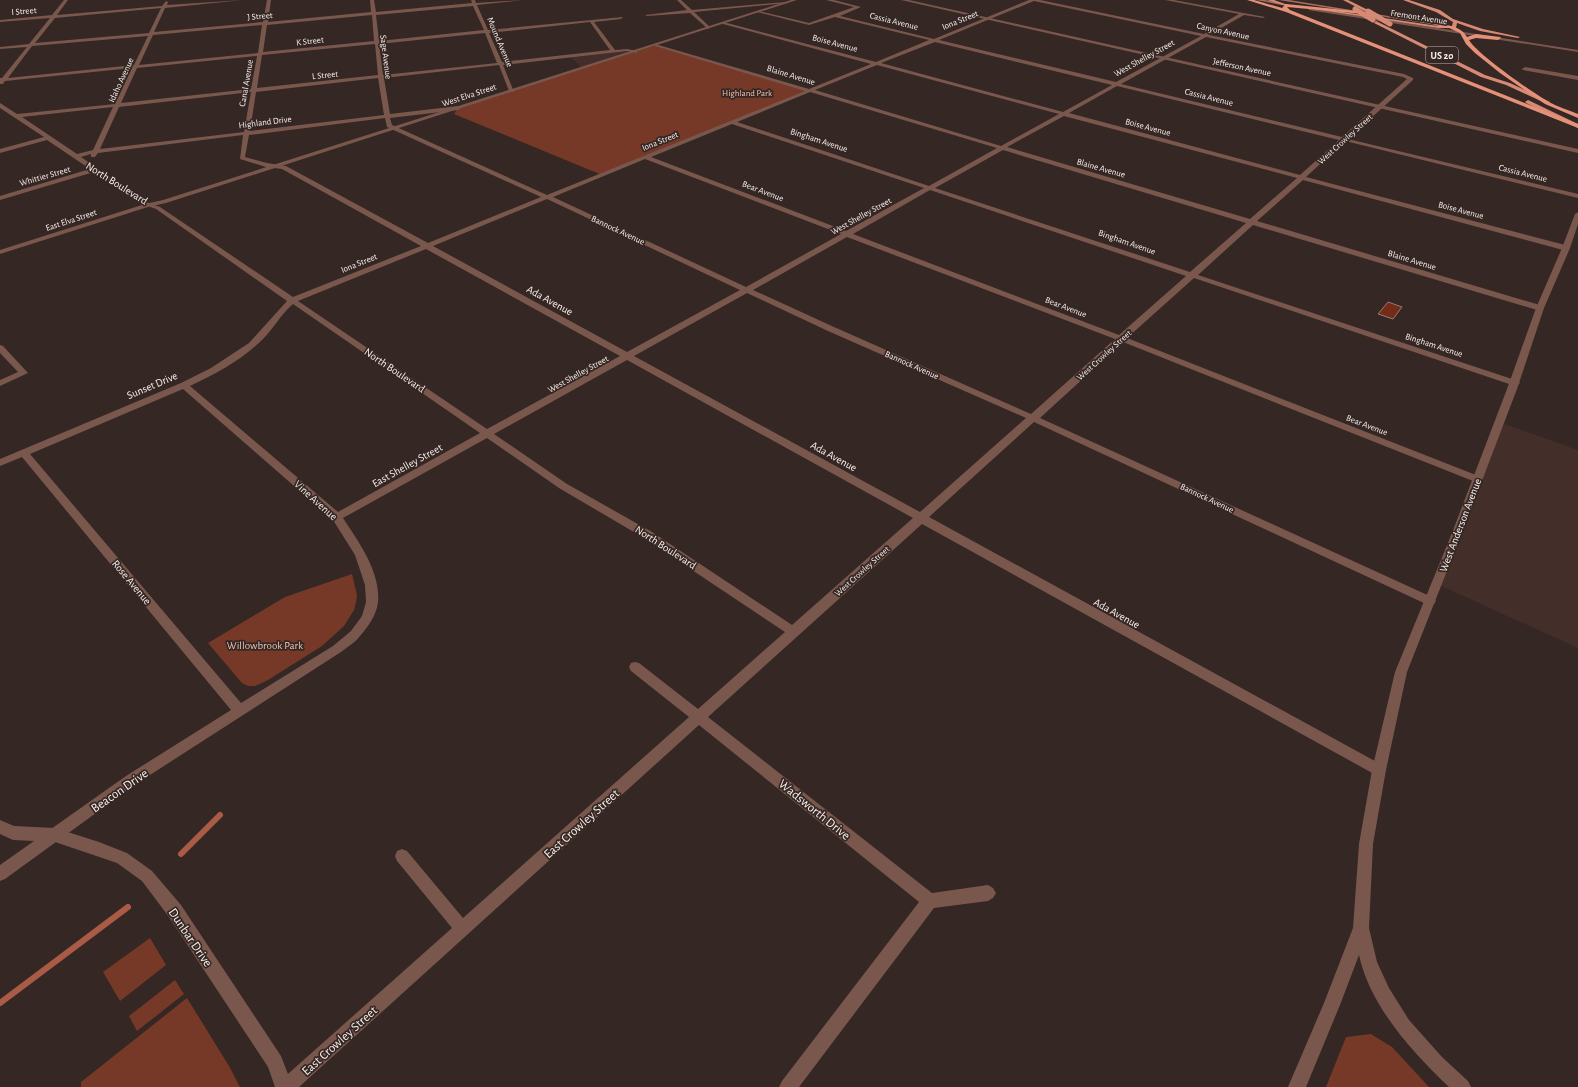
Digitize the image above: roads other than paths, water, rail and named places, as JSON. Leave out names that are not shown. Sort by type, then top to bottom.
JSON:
[{"type":"highway","points":[[1249,0],[1287,8],[1365,12]]},
{"type":"highway","points":[[1269,0],[1578,126]]},
{"type":"highway","name":"US 20","points":[[1345,0],[1376,22],[1483,76],[1508,84],[1578,116]]},
{"type":"highway","points":[[1405,0],[1438,11],[1452,20],[1482,30],[1518,37]]},
{"type":"highway","name":"US 20","points":[[1354,7],[1390,24],[1400,33]]},
{"type":"highway","points":[[1310,8],[1452,27]]},
{"type":"highway","points":[[1452,20],[1455,23],[1452,27]]},
{"type":"highway","points":[[1436,24],[1452,27],[1462,32],[1465,39],[1477,52],[1502,72],[1547,102]]},
{"type":"highway","points":[[1465,39],[1476,36],[1498,38]]},
{"type":"highway","name":"US 20","points":[[1483,76],[1496,86],[1578,126]]},
{"type":"main road","name":"Fremont Avenue","points":[[1258,0],[1287,8],[1310,8]]},
{"type":"main road","name":"Fremont Avenue","points":[[1281,0],[1436,24]]},
{"type":"street","points":[[1,82],[66,0]]},
{"type":"street","name":"Idaho Avenue","points":[[88,165],[168,0]]},
{"type":"street","name":"I Street","points":[[0,21],[241,0]]},
{"type":"street","name":"Canal Avenue","points":[[269,0],[242,158],[275,166]]},
{"type":"street","name":"Sage Avenue","points":[[372,0],[386,117]]},
{"type":"street","name":"J Street","points":[[0,48],[373,14],[474,2],[521,0]]},
{"type":"street","points":[[679,0],[708,28]]},
{"type":"street","name":"West Elva Street","points":[[147,205],[164,202],[795,0]]},
{"type":"street","name":"Cassia Avenue","points":[[759,12],[809,24],[859,7],[828,0]]},
{"type":"street","name":"Jefferson Avenue","points":[[903,0],[1578,151]]},
{"type":"street","name":"Iona Street","points":[[293,300],[1034,0]]},
{"type":"street","name":"Canyon Avenue","points":[[1034,0],[1409,77]]},
{"type":"street","points":[[1167,0],[1263,17]]},
{"type":"street","name":"Mound Avenue","points":[[474,2],[512,91]]},
{"type":"street","points":[[647,15],[786,3]]},
{"type":"street","name":"Fremont Avenue","points":[[1310,8],[1578,51]]},
{"type":"street","name":"West Shelley Street","points":[[489,434],[847,233],[1243,14]]},
{"type":"street","name":"Cassia Avenue","points":[[835,16],[1578,196]]},
{"type":"street","name":"K Street","points":[[1,82],[136,66],[621,18]]},
{"type":"street","points":[[591,21],[613,51]]},
{"type":"street","name":"Boise Avenue","points":[[725,23],[1566,248]]},
{"type":"street","name":"Fremont Avenue","points":[[1452,27],[1578,47]]},
{"type":"street","name":"Blaine Avenue","points":[[657,45],[1540,308]]},
{"type":"street","name":"L Street","points":[[17,116],[613,51],[627,50],[635,52]]},
{"type":"street","points":[[1525,68],[1578,78]]},
{"type":"street","name":"West Crowley Street","points":[[793,632],[1382,106],[1411,79],[1409,77]]},
{"type":"street","name":"North Boulevard","points":[[0,105],[3,110],[17,116],[147,205],[154,205],[563,486],[648,535],[793,632]]},
{"type":"street","name":"Highland Drive","points":[[75,157],[95,152],[458,108]]},
{"type":"street","points":[[386,117],[389,126],[394,129]]},
{"type":"street","name":"Bingham Avenue","points":[[732,122],[1515,383]]},
{"type":"street","name":"Bannock Avenue","points":[[394,129],[547,197],[748,289],[831,329],[1033,418],[1430,601]]},
{"type":"street","points":[[0,151],[48,138]]},
{"type":"street","name":"Bear Avenue","points":[[645,157],[1122,339],[1478,479]]},
{"type":"street","name":"Ada Avenue","points":[[275,166],[284,167],[1379,770]]},
{"type":"street","name":"Whittier Street","points":[[0,198],[96,170]]},
{"type":"street","name":"East Elva Street","points":[[0,252],[147,205]]},
{"type":"street","name":"West Anderson Avenue","points":[[1361,928],[1366,844],[1379,770],[1401,672],[1478,479],[1515,383],[1540,308],[1566,248],[1578,214]]},
{"type":"street","name":"Sunset Drive","points":[[0,463],[184,385],[210,372],[242,352],[260,336],[277,315],[293,300]]},
{"type":"street","points":[[0,348],[24,374],[0,383]]},
{"type":"street","name":"Vine Avenue","points":[[184,385],[337,518],[354,542],[361,555],[371,585],[372,602],[367,617],[355,634],[337,648],[240,711]]},
{"type":"street","name":"East Shelley Street","points":[[337,518],[489,434]]},
{"type":"street","name":"Rose Avenue","points":[[24,453],[240,711]]},
{"type":"street","name":"East Crowley Street","points":[[285,1087],[793,632]]},
{"type":"street","points":[[635,667],[699,717]]},
{"type":"street","name":"Beacon Drive","points":[[0,874],[131,780],[240,711]]},
{"type":"street","name":"Wadsworth Drive","points":[[699,717],[930,901]]},
{"type":"street","name":"Dunbar Drive","points":[[0,827],[13,833],[55,835],[99,849],[122,858],[147,876],[174,911],[275,1062],[285,1087]]},
{"type":"street","points":[[402,856],[462,928]]},
{"type":"street","points":[[788,1087],[930,901],[988,893]]},
{"type":"street","points":[[1297,1087],[1332,1005],[1361,928]]},
{"type":"street","points":[[1361,928],[1369,963],[1383,994],[1403,1026],[1436,1063],[1462,1087]]},
{"type":"waterway","points":[[181,854],[220,815]]},
{"type":"waterway","points":[[0,1003],[128,907]]},
{"type":"park label","name":"Highland Park","points":[[747,93]]},
{"type":"park label","name":"Willowbrook Park","points":[[265,645]]}]
